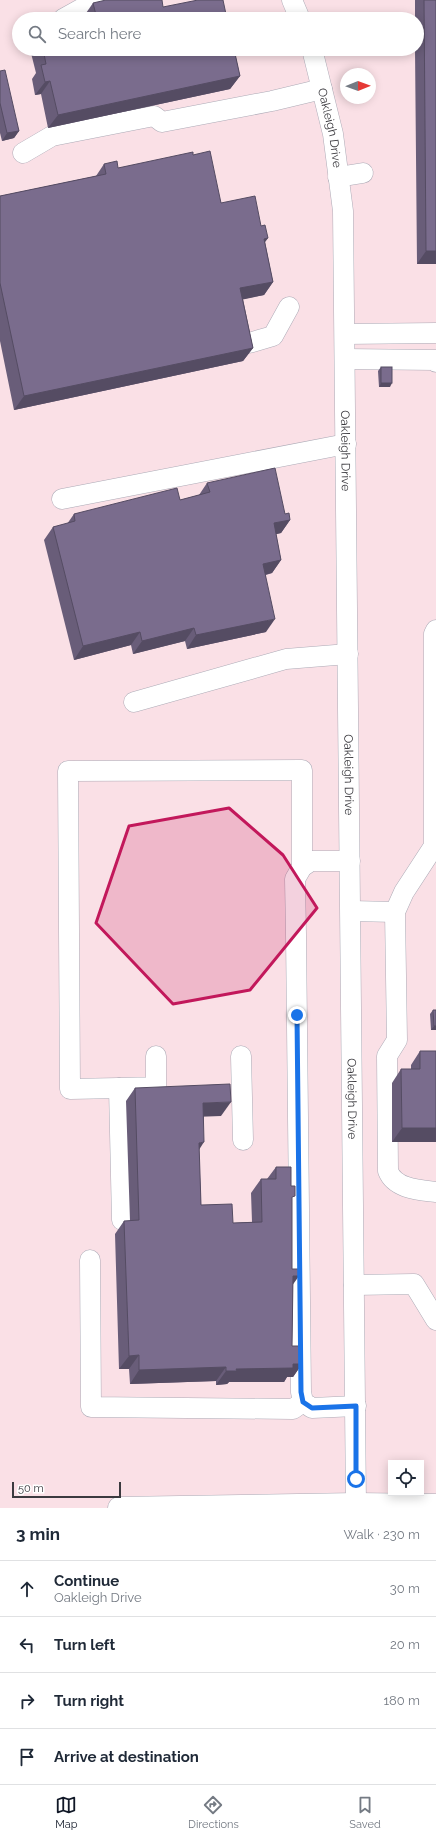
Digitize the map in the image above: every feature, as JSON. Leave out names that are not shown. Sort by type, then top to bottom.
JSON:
[{"type":"main road","points":[[119,1508],[356,1504],[427,1506]]},
{"type":"street","points":[[76,12],[97,0]]},
{"type":"street","points":[[292,0],[297,12]]},
{"type":"street","name":"Oakleigh Drive","points":[[314,56],[333,134],[343,211],[356,1504]]},
{"type":"street","points":[[23,153],[52,136],[154,116],[162,122],[272,101],[322,89]]},
{"type":"street","points":[[338,177],[363,173]]},
{"type":"street","points":[[249,343],[273,336],[289,307]]},
{"type":"street","points":[[345,334],[436,333]]},
{"type":"street","points":[[345,359],[436,360]]},
{"type":"street","points":[[62,499],[346,444]]},
{"type":"street","points":[[436,630],[434,634],[434,846],[404,892],[395,912],[397,1040],[388,1056],[388,1171],[391,1179],[399,1183],[413,1189],[436,1192]]},
{"type":"street","points":[[134,702],[286,659],[348,654]]},
{"type":"street","points":[[156,1056],[156,1087],[70,1089],[68,771],[302,770],[302,868]]},
{"type":"street","points":[[350,860],[311,861],[302,868],[295,879],[301,1392],[303,1402],[312,1408],[356,1406]]},
{"type":"street","points":[[350,911],[395,912]]},
{"type":"street","points":[[241,1056],[243,1140]]},
{"type":"street","points":[[118,1088],[122,1220]]},
{"type":"street","points":[[90,1260],[91,1408],[293,1409],[303,1402]]},
{"type":"street","points":[[354,1285],[414,1284],[436,1320]]},
{"type":"highlighted area","points":[[229,808],[283,855],[317,908],[250,990],[173,1004],[96,923],[129,826]]},
{"type":"shaded area","points":[[0,0],[436,0],[436,1508],[0,1508]]},
{"type":"building","points":[[106,0],[162,0],[163,7],[198,0],[223,0],[226,12],[95,12],[93,3]]},
{"type":"building","points":[[424,0],[436,0],[436,251],[426,251]]},
{"type":"building","points":[[44,56],[236,56],[240,76],[58,115],[50,81],[45,82],[41,65],[46,64]]},
{"type":"building","points":[[5,70],[19,131],[7,133],[0,103],[0,71]]},
{"type":"building","points":[[210,151],[221,203],[255,196],[261,226],[265,225],[268,238],[264,239],[273,282],[240,288],[253,348],[24,396],[0,283],[0,196],[106,174],[104,164],[117,161],[118,168],[193,152],[193,155]]},
{"type":"building","points":[[381,367],[392,367],[392,383],[381,383]]},
{"type":"building","points":[[275,468],[285,514],[289,513],[290,520],[274,523],[281,560],[263,564],[275,619],[196,635],[194,628],[142,641],[140,632],[83,646],[53,527],[75,521],[74,514],[177,488],[180,500],[210,492],[207,483]]},
{"type":"building","points":[[433,1010],[436,1010],[436,1026],[434,1026]]},
{"type":"building","points":[[420,1051],[436,1051],[436,1128],[402,1128],[401,1069],[420,1069]]},
{"type":"building","points":[[230,1084],[231,1102],[203,1103],[204,1142],[199,1143],[201,1205],[232,1204],[233,1223],[262,1222],[261,1179],[276,1179],[276,1167],[291,1167],[291,1186],[295,1186],[295,1196],[292,1197],[292,1269],[299,1269],[299,1276],[293,1276],[292,1346],[302,1346],[302,1364],[293,1364],[293,1368],[236,1369],[237,1371],[226,1371],[226,1367],[139,1370],[139,1355],[129,1356],[124,1221],[139,1220],[135,1088]]},
{"type":"route","points":[[297,1015],[301,1392],[303,1402],[312,1408],[356,1406],[356,1479]]}]
